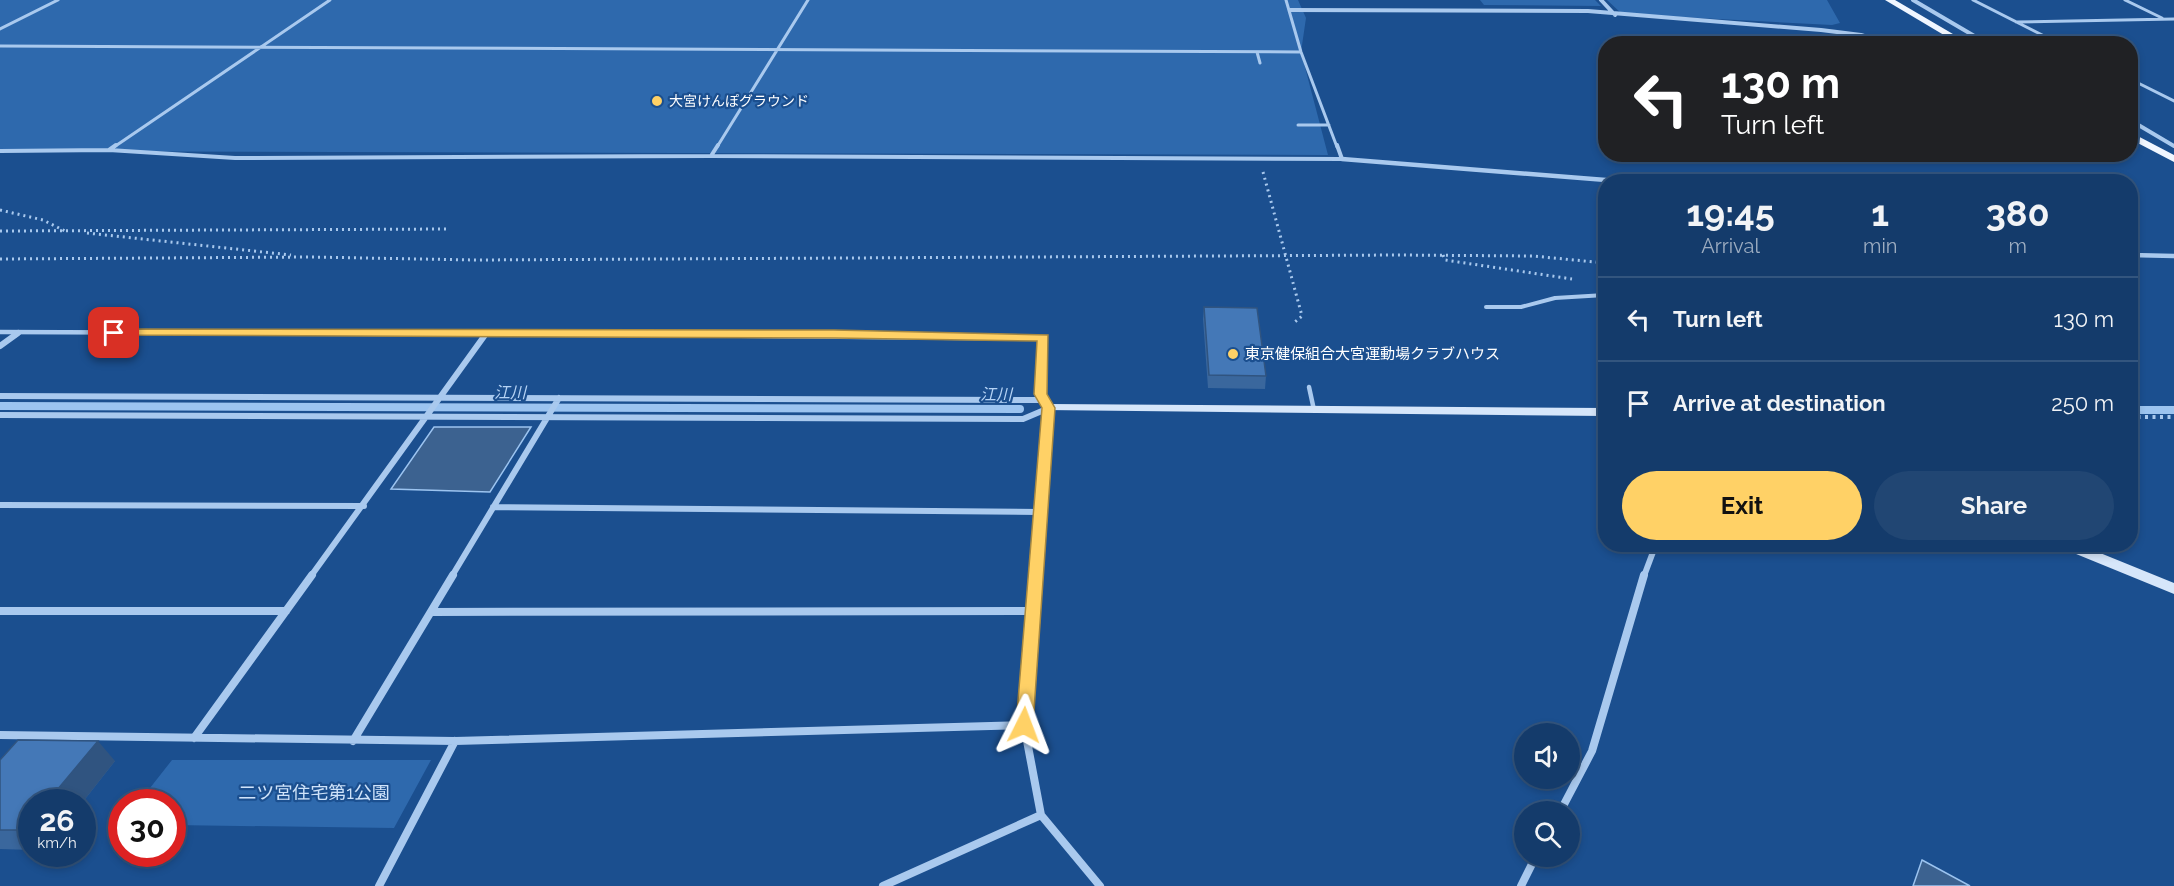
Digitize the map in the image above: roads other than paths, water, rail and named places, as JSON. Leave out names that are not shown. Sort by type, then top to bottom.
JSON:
[{"type":"main road","points":[[1889,0],[1952,36]]},
{"type":"main road","points":[[2138,139],[2174,159]]},
{"type":"street","points":[[1601,0],[1616,15]]},
{"type":"street","points":[[1912,0],[1974,36]]},
{"type":"street","points":[[1290,10],[1588,11],[1821,30],[1864,36]]},
{"type":"street","points":[[2138,125],[2174,146]]},
{"type":"street","points":[[1342,159],[1598,179]]},
{"type":"street","points":[[2138,255],[2174,255]]},
{"type":"street","points":[[0,332],[485,335],[834,334],[1043,338],[1040,394],[1046,404],[1024,725],[1041,815],[1100,886]]},
{"type":"street","points":[[0,346],[18,332]]},
{"type":"street","points":[[194,738],[364,506],[485,335]]},
{"type":"street","points":[[0,396],[557,400],[1029,398],[1046,404],[1314,410],[1598,412]]},
{"type":"street","points":[[353,741],[557,400]]},
{"type":"street","points":[[0,415],[430,414],[1023,419],[1046,404]]},
{"type":"street","points":[[0,505],[364,506]]},
{"type":"street","points":[[493,507],[1040,512]]},
{"type":"street","points":[[1566,801],[1592,751],[1651,552]]},
{"type":"street","points":[[2084,552],[2174,589]]},
{"type":"street","points":[[0,611],[286,611]]},
{"type":"street","points":[[430,612],[1031,611]]},
{"type":"street","points":[[0,735],[455,741],[1024,725]]},
{"type":"street","points":[[379,886],[455,741]]},
{"type":"street","points":[[883,886],[1041,815]]},
{"type":"street","points":[[1521,886],[1530,867]]},
{"type":"lane","points":[[0,29],[58,0]]},
{"type":"lane","points":[[110,150],[330,0]]},
{"type":"lane","points":[[711,156],[808,0]]},
{"type":"lane","points":[[0,151],[110,150],[235,158],[711,156],[1342,159],[1301,52],[1286,0]]},
{"type":"lane","points":[[1973,0],[2044,36]]},
{"type":"lane","points":[[2125,0],[2164,19]]},
{"type":"lane","points":[[2016,22],[2174,19]]},
{"type":"lane","points":[[0,46],[257,49],[1301,52]]},
{"type":"lane","points":[[1257,52],[1260,63]]},
{"type":"lane","points":[[2138,83],[2174,101]]},
{"type":"lane","points":[[1299,124],[1329,125]]},
{"type":"lane","points":[[1486,307],[1521,307],[1555,298],[1598,295]]},
{"type":"lane","points":[[1310,387],[1314,410]]},
{"type":"waterway","name":"江川","points":[[0,406],[1020,409]]},
{"type":"waterway","name":"江川","points":[[2138,410],[2174,410]]},
{"type":"place","name":"大宮けんぽグラウンド","points":[[657,101]]},
{"type":"place","name":"東京健保組合大宮運動場クラブハウス","points":[[1233,354]]},
{"type":"park label","name":"二ツ宮住宅第1公園","points":[[314,793]]}]
